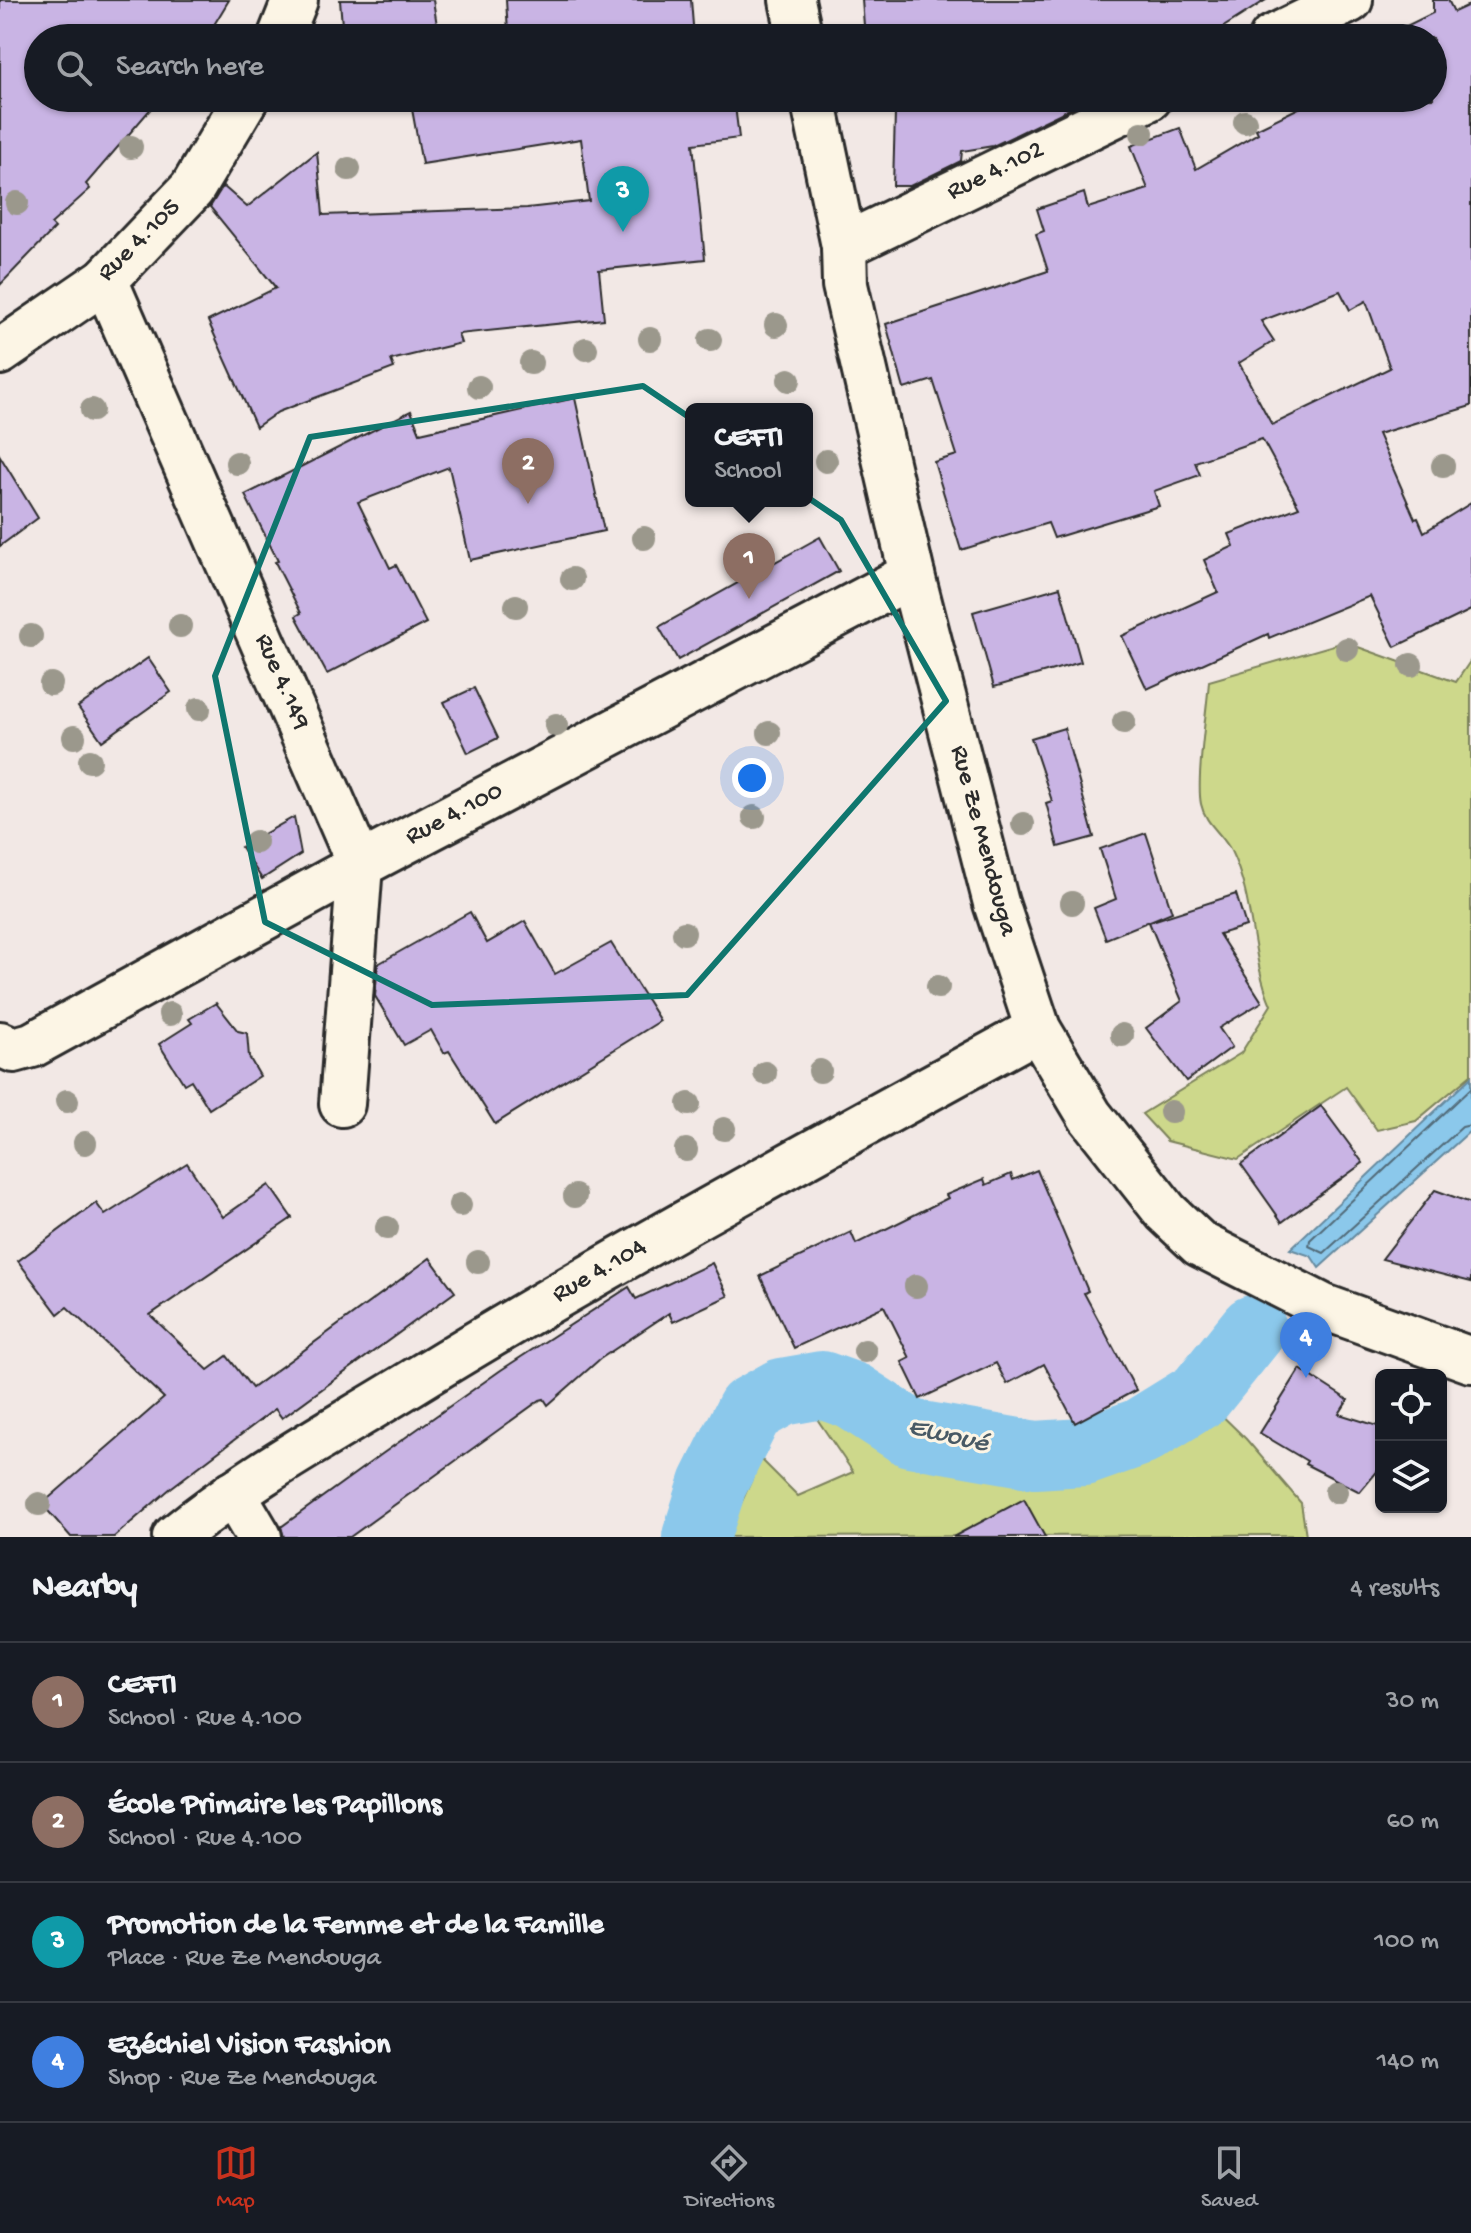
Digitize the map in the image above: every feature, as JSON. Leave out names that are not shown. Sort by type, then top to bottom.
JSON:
[{"type":"street","points":[[286,24],[295,0]]},
{"type":"street","points":[[792,0],[797,24]]},
{"type":"street","points":[[1301,24],[1350,0]]},
{"type":"street","name":"Rue 4.105","points":[[0,352],[105,280],[192,189],[238,112]]},
{"type":"street","name":"Rue Ze Mendouga","points":[[816,112],[844,246],[845,285],[912,575],[996,903],[1038,1029],[1090,1116],[1166,1212],[1200,1244],[1324,1307],[1471,1360]]},
{"type":"street","name":"Rue 4.102","points":[[844,246],[1120,112]]},
{"type":"street","name":"Rue 4.149","points":[[105,280],[360,865],[342,1104]]},
{"type":"street","name":"Rue 4.100","points":[[0,1044],[14,1050],[32,1045],[360,865],[912,575]]},
{"type":"street","name":"Rue 4.104","points":[[175,1537],[233,1493],[487,1337],[738,1192],[1038,1029]]},
{"type":"street","points":[[233,1493],[259,1537]]},
{"type":"highlighted area","points":[[643,386],[841,520],[946,701],[687,995],[432,1005],[265,922],[215,676],[310,437]]},
{"type":"green space","points":[[1344,642],[1456,682],[1471,660],[1471,1075],[1416,1121],[1377,1130],[1346,1087],[1238,1159],[1167,1141],[1142,1114],[1241,1053],[1271,1005],[1259,967],[1239,870],[1228,845],[1206,817],[1201,804],[1201,762],[1209,681]]},
{"type":"green space","points":[[832,1394],[929,1449],[1072,1461],[1138,1441],[1204,1398],[1246,1439],[1301,1503],[1306,1535],[726,1537],[761,1459],[798,1496],[853,1472],[811,1410]]},
{"type":"water","points":[[1471,1077],[1471,1130],[1319,1268],[1311,1256],[1290,1249]]},
{"type":"building","points":[[0,0],[229,0],[214,24],[24,24],[24,112],[148,112],[86,184],[90,189],[51,224],[55,228],[0,285]]},
{"type":"building","points":[[340,0],[433,0],[437,24],[342,24]]},
{"type":"building","points":[[506,0],[691,0],[693,24],[508,24]]},
{"type":"building","points":[[862,0],[1266,0],[1228,24],[864,24]]},
{"type":"building","points":[[1433,0],[1448,0],[1454,12],[1471,4],[1471,406],[1378,434],[1415,519],[1418,518],[1424,532],[1471,503],[1471,610],[1395,647],[1370,596],[1269,638],[1268,634],[1147,689],[1122,636],[1218,592],[1204,560],[1234,546],[1229,534],[1299,507],[1262,439],[1195,462],[1200,475],[1154,491],[1159,506],[1054,538],[1048,523],[961,550],[934,462],[957,455],[933,380],[904,389],[886,324],[1048,271],[1036,234],[1044,231],[1037,209],[1084,193],[1088,208],[1148,189],[1131,146],[1180,128],[1196,169],[1258,133],[1256,129],[1291,112],[1447,112],[1447,24],[1411,24],[1433,13]],"holes":[[[1340,291],[1350,310],[1366,301],[1390,368],[1272,425],[1239,363],[1274,341],[1261,321]]]},
{"type":"building","points":[[413,112],[736,112],[739,138],[693,144],[705,259],[599,270],[604,319],[458,334],[461,343],[391,360],[394,368],[278,412],[256,427],[208,321],[276,288],[210,207],[223,186],[247,207],[317,152],[323,215],[527,208],[589,201],[581,139],[422,164]]},
{"type":"building","points":[[1063,112],[993,146],[962,151],[961,161],[910,186],[893,186],[895,113]]},
{"type":"building","points":[[575,398],[604,531],[470,560],[449,467],[358,502],[390,568],[396,565],[426,623],[327,674],[296,616],[301,613],[245,495],[411,411],[420,433]]},
{"type":"building","points":[[0,456],[38,518],[0,546]]},
{"type":"building","points":[[820,537],[839,571],[678,660],[659,627]]},
{"type":"building","points":[[1060,587],[1081,662],[994,687],[973,612]]},
{"type":"building","points":[[148,658],[171,692],[102,741],[78,707]]},
{"type":"building","points":[[474,688],[498,738],[468,753],[444,702]]},
{"type":"building","points":[[1064,728],[1094,837],[1058,847],[1046,803],[1052,801],[1031,738]]},
{"type":"building","points":[[294,817],[301,854],[262,879],[241,847]]},
{"type":"building","points":[[1146,833],[1172,912],[1106,939],[1094,908],[1116,899],[1100,849]]},
{"type":"building","points":[[1236,894],[1246,926],[1219,934],[1262,1002],[1219,1028],[1232,1047],[1186,1081],[1146,1028],[1182,1001],[1149,922]]},
{"type":"building","points":[[470,912],[487,943],[525,921],[555,974],[611,943],[660,1021],[495,1124],[449,1051],[444,1053],[431,1030],[404,1045],[375,996],[378,964]]},
{"type":"building","points":[[216,1003],[238,1031],[247,1033],[249,1057],[260,1076],[209,1109],[191,1080],[184,1084],[159,1044],[192,1023],[189,1019]]},
{"type":"building","points":[[1321,1106],[1363,1163],[1282,1222],[1241,1164]]},
{"type":"building","points":[[187,1163],[223,1217],[269,1185],[292,1218],[150,1315],[208,1370],[227,1356],[252,1388],[430,1258],[455,1292],[282,1418],[275,1409],[172,1487],[114,1537],[71,1537],[42,1504],[164,1398],[67,1307],[58,1314],[18,1261],[96,1203],[105,1215]]},
{"type":"building","points":[[1037,1170],[1088,1291],[1084,1293],[1136,1390],[1075,1423],[1044,1364],[1007,1384],[996,1363],[920,1399],[902,1362],[910,1358],[884,1306],[794,1348],[760,1276],[851,1232],[856,1244],[948,1198],[946,1195],[984,1179],[986,1185],[1011,1174],[1013,1180]]},
{"type":"building","points":[[1435,1190],[1471,1203],[1471,1282],[1382,1259]]},
{"type":"building","points":[[712,1263],[728,1296],[673,1322],[669,1313],[600,1359],[548,1405],[544,1399],[540,1400],[350,1537],[284,1537],[281,1527],[501,1370],[629,1287],[636,1299]]},
{"type":"building","points":[[1300,1369],[1348,1400],[1339,1414],[1375,1425],[1375,1474],[1360,1492],[1305,1464],[1307,1461],[1260,1433]]},
{"type":"building","points":[[1024,1499],[1045,1537],[953,1537]]},
{"type":"waterway","name":"Ewoué","points":[[696,1537],[713,1484],[750,1410],[782,1392],[822,1385],[853,1396],[910,1433],[1035,1455],[1084,1452],[1140,1432],[1200,1395],[1253,1329]]},
{"type":"place","name":"Promotion de la Femme et de la Famille","points":[[623,232]]},
{"type":"place","name":"École Primaire les Papillons","points":[[528,504]]},
{"type":"place","name":"CEFTI","points":[[749,599]]},
{"type":"place","name":"Ezéchiel Vision Fashion","points":[[1306,1378]]}]
